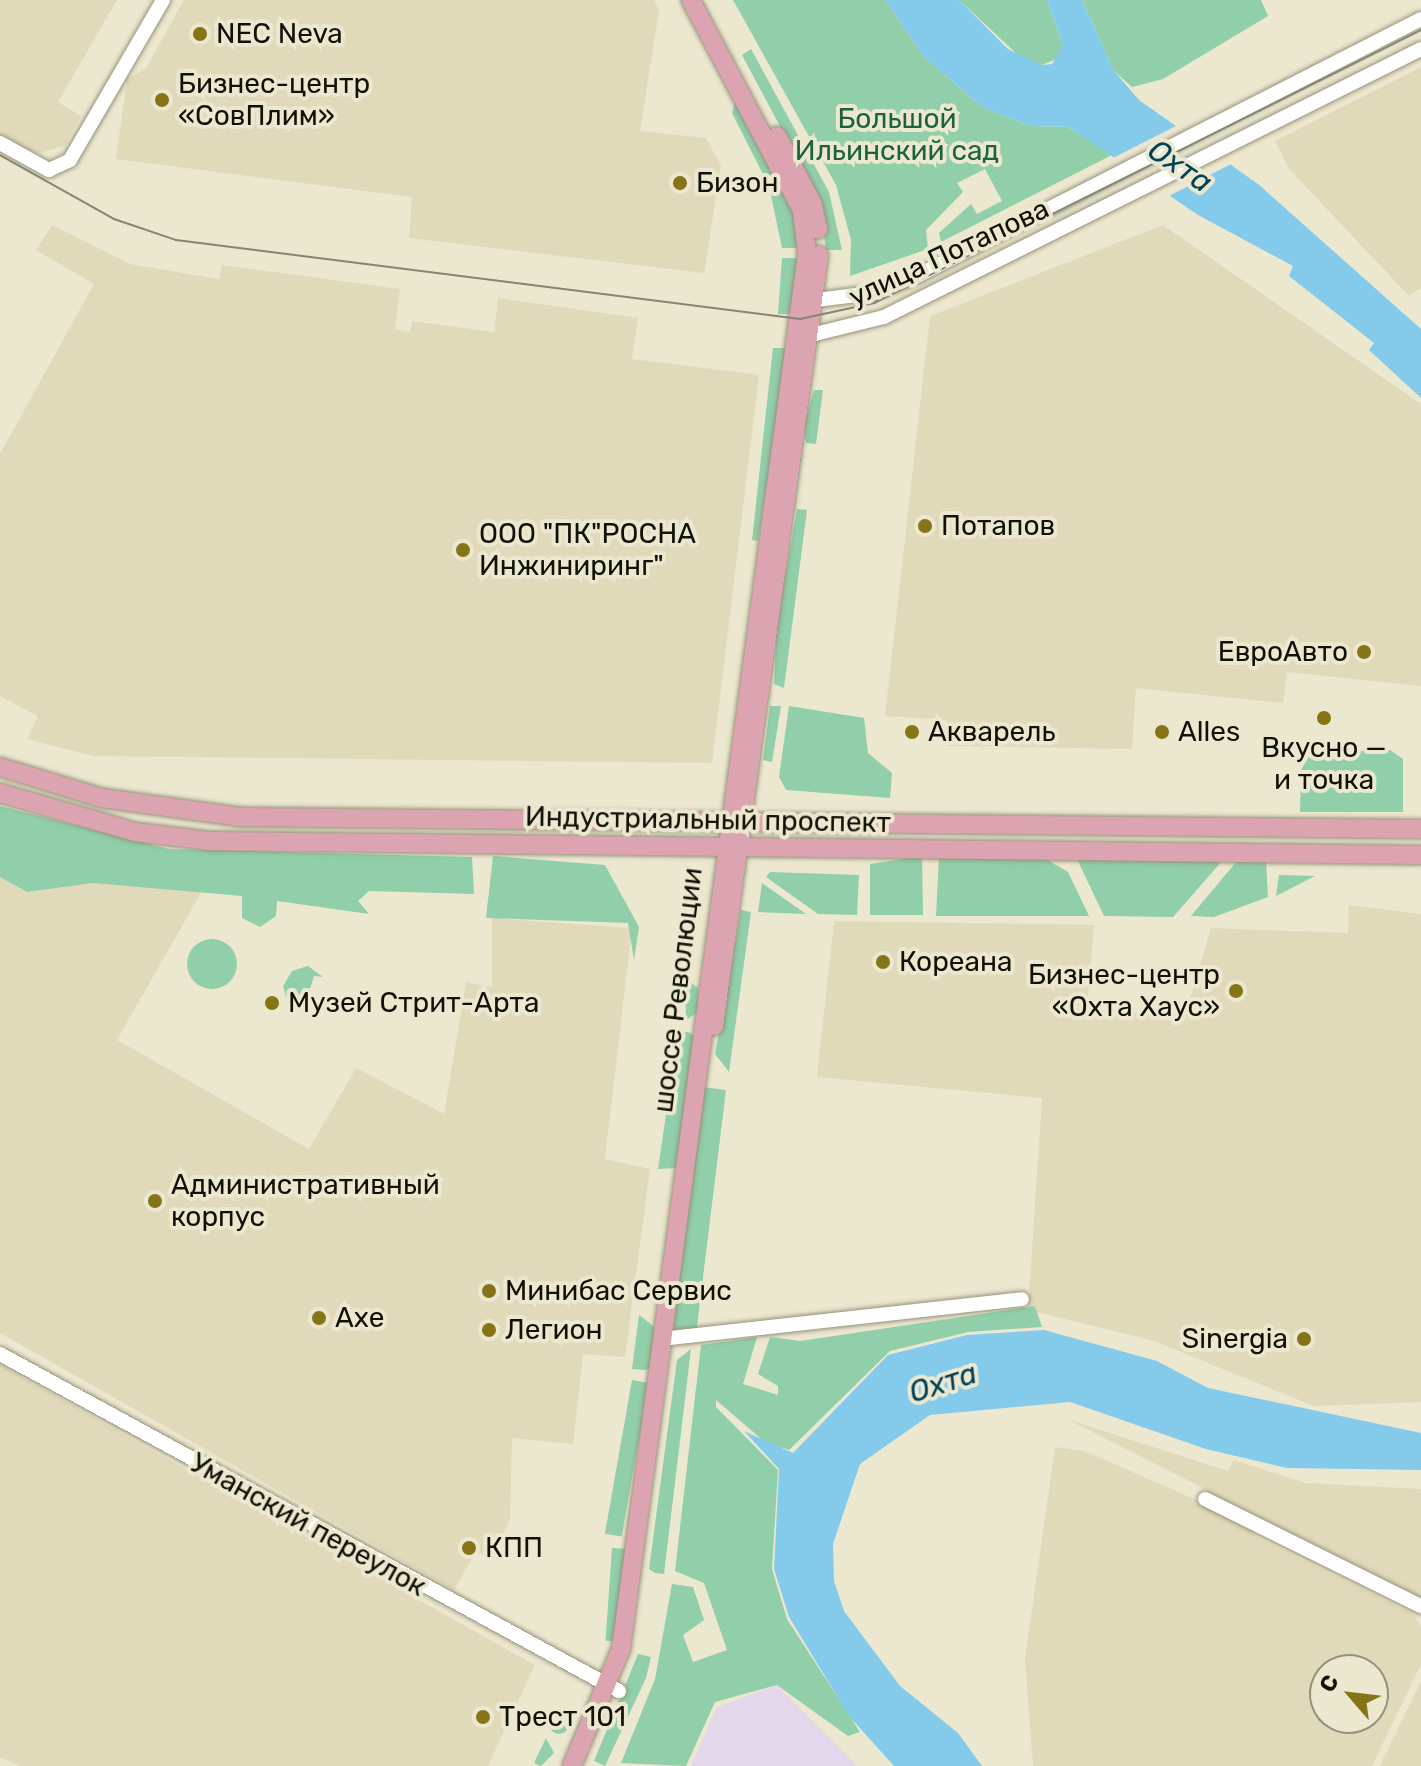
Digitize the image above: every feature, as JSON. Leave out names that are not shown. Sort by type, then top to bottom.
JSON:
[{"type":"main road","name":"шоссе Революции","points":[[585,1766],[636,1622],[667,1340],[733,848],[807,254],[802,210],[691,0]]},
{"type":"main road","name":"шоссе Революции","points":[[705,0],[813,205],[816,300],[736,822]]},
{"type":"main road","name":"улица Потапова","points":[[800,318],[816,300]]},
{"type":"main road","points":[[800,318],[811,335]]},
{"type":"main road","name":"Индустриальный проспект","points":[[0,767],[102,798],[203,815],[1421,829]]},
{"type":"main road","name":"Индустриальный проспект","points":[[0,793],[94,823],[211,841],[1421,855]]},
{"type":"main road","name":"шоссе Революции","points":[[572,1766],[614,1689]]},
{"type":"street","points":[[0,143],[49,170],[64,165],[163,0]]},
{"type":"street","name":"улица Потапова","points":[[816,300],[873,293],[915,277],[1421,19]]},
{"type":"street","name":"улица Потапова","points":[[811,335],[873,322],[1228,149],[1421,49]]},
{"type":"street","points":[[667,1340],[1022,1299]]},
{"type":"street","name":"Уманский переулок","points":[[0,1354],[614,1689]]},
{"type":"street","points":[[1205,1499],[1421,1606]]},
{"type":"shaded area","points":[[0,0],[117,0],[58,102],[81,116],[65,146],[39,153],[0,141]]},
{"type":"shaded area","points":[[184,0],[654,0],[659,11],[640,131],[706,138],[721,166],[704,273],[409,238],[412,197],[116,159],[127,79],[146,68]]},
{"type":"shaded area","points":[[1421,67],[1421,288],[1409,296],[1289,169],[1275,141]]},
{"type":"shaded area","points":[[52,225],[130,264],[219,279],[222,265],[400,289],[395,329],[410,332],[412,321],[494,332],[498,298],[638,318],[632,359],[759,375],[712,763],[93,756],[27,739],[38,716],[0,696],[0,454],[94,284],[36,250]]},
{"type":"shaded area","points":[[1163,225],[1421,404],[1421,686],[1287,672],[1283,703],[1136,688],[1132,749],[947,746],[947,720],[885,716],[930,316]]},
{"type":"shaded area","points":[[0,877],[27,892],[93,883],[202,891],[117,1040],[309,1149],[356,1068],[444,1114],[466,982],[492,987],[492,918],[632,928],[605,1159],[650,1169],[625,1357],[583,1354],[573,1444],[512,1438],[510,1520],[491,1558],[476,1552],[454,1590],[0,1333]]},
{"type":"shaded area","points":[[1349,905],[1421,914],[1421,1402],[1314,1406],[1151,1340],[1028,1310],[1042,1098],[817,1077],[834,921],[1094,925],[1087,1010],[1176,1014],[1191,996],[1211,928],[1348,933]]},
{"type":"shaded area","points":[[0,1365],[535,1665],[488,1766],[20,1766],[0,1757]]},
{"type":"shaded area","points":[[1069,1420],[1228,1471],[1234,1460],[1306,1483],[1421,1489],[1421,1599]]},
{"type":"shaded area","points":[[1055,1447],[1085,1451],[1203,1503],[1253,1529],[1255,1537],[1413,1614],[1421,1627],[1421,1664],[1389,1731],[1389,1654],[1309,1654],[1309,1734],[1387,1734],[1372,1766],[1033,1766],[1025,1659]]},
{"type":"shaded area","points":[[1421,1681],[1421,1766],[1380,1766]]},
{"type":"shaded area","points":[[777,1685],[857,1766],[691,1766],[717,1707]]},
{"type":"green space","name":"Большой Ильинский сад","points":[[733,0],[885,0],[924,57],[982,107],[1031,126],[1068,127],[1114,154],[941,242],[939,233],[971,204],[977,214],[1002,201],[985,169],[957,183],[963,192],[926,230],[928,249],[850,276],[851,240],[836,185]]},
{"type":"green space","points":[[959,0],[1047,0],[1063,45],[1056,59],[1042,65],[1019,56]]},
{"type":"green space","points":[[1082,0],[1261,0],[1268,16],[1163,79],[1132,87],[1114,71]]},
{"type":"green space","points":[[751,49],[829,192],[842,250],[826,250],[819,199],[742,55]]},
{"type":"green space","points":[[735,101],[795,213],[799,248],[782,248],[769,186],[732,113]]},
{"type":"green space","points":[[782,258],[799,258],[792,314],[778,314]]},
{"type":"green space","points":[[773,348],[788,348],[758,541],[752,540]]},
{"type":"green space","points":[[814,390],[823,390],[816,444],[806,443],[804,425]]},
{"type":"green space","points":[[797,509],[807,510],[784,688],[774,684],[777,623]]},
{"type":"green space","points":[[770,706],[781,706],[772,762],[763,760]]},
{"type":"green space","points":[[789,706],[864,718],[868,753],[892,773],[890,798],[786,790],[779,777]]},
{"type":"green space","points":[[1390,750],[1403,759],[1403,812],[1300,812],[1301,770],[1311,753]]},
{"type":"green space","points":[[0,806],[169,849],[472,857],[474,894],[369,891],[358,901],[369,914],[277,901],[276,916],[260,927],[242,918],[242,896],[93,883],[27,892],[0,877]]},
{"type":"green space","points":[[493,856],[605,865],[639,927],[634,960],[628,923],[486,918]]},
{"type":"green space","points":[[922,856],[923,915],[870,915],[870,864]]},
{"type":"green space","points":[[939,856],[1046,859],[1068,872],[1089,916],[936,916]]},
{"type":"green space","points":[[1077,859],[1222,861],[1173,917],[1104,916]]},
{"type":"green space","points":[[1237,861],[1266,862],[1268,897],[1214,917],[1191,916]]},
{"type":"green space","points":[[770,872],[859,875],[857,915],[818,914],[766,877]]},
{"type":"green space","points":[[1279,875],[1315,876],[1276,896]]},
{"type":"green space","points":[[762,883],[806,914],[758,912]]},
{"type":"green space","points":[[741,910],[751,912],[729,1072],[715,1054]]},
{"type":"green space","points":[[212,939],[229,947],[237,964],[229,981],[212,989],[195,981],[187,964],[195,947]]},
{"type":"green space","points":[[308,966],[323,977],[314,976],[303,1011],[288,1003],[283,986],[292,971]]},
{"type":"green space","points":[[685,979],[698,988],[698,1012],[686,1020]]},
{"type":"green space","points":[[688,1032],[695,1036],[677,1168],[658,1169],[678,1033]]},
{"type":"green space","points":[[702,1087],[726,1090],[696,1336],[672,1333]]},
{"type":"green space","points":[[1035,1306],[1042,1327],[968,1332],[890,1351],[789,1450],[765,1442],[716,1400],[716,1407],[778,1470],[772,1569],[787,1619],[860,1732],[848,1736],[777,1685],[715,1702],[686,1766],[621,1763],[655,1679],[672,1584],[693,1587],[704,1620],[683,1635],[693,1662],[727,1650],[704,1583],[675,1571],[701,1345],[757,1337],[743,1384],[778,1395],[778,1386],[758,1374],[770,1337],[800,1341]]},
{"type":"green space","points":[[639,1315],[656,1328],[651,1369],[632,1369]]},
{"type":"green space","points":[[691,1349],[664,1574],[655,1573],[649,1569],[677,1360]]},
{"type":"green space","points":[[632,1380],[649,1383],[622,1537],[605,1534]]},
{"type":"green space","points":[[612,1548],[628,1549],[621,1642],[606,1641]]},
{"type":"green space","points":[[638,1654],[651,1657],[646,1678],[605,1766],[594,1761]]},
{"type":"green space","points":[[555,1714],[563,1714],[569,1724],[563,1734],[555,1734],[549,1728],[549,1720]]},
{"type":"green space","points":[[546,1738],[554,1753],[541,1766],[534,1763]]},
{"type":"water","name":"Охта","points":[[885,0],[959,0],[1008,49],[1042,65],[1052,64],[1063,45],[1047,0],[1082,0],[1114,71],[1139,100],[1258,184],[1421,329],[1421,398],[1369,350],[1374,343],[1289,276],[1293,266],[1198,215],[1069,127],[1031,126],[982,107],[924,57]]},
{"type":"water","name":"Охта","points":[[1044,1330],[1157,1361],[1208,1388],[1421,1433],[1421,1470],[1287,1468],[1206,1449],[1070,1402],[930,1415],[860,1464],[833,1544],[834,1581],[844,1611],[900,1686],[958,1733],[982,1766],[894,1766],[849,1716],[789,1617],[774,1569],[779,1469],[744,1431],[793,1453],[888,1355],[967,1335]]},
{"type":"pier","points":[[1180,124],[1235,162],[1167,197],[1113,158]]},
{"type":"tram line","points":[[0,155],[114,219],[176,240],[800,319],[874,303],[1421,30]]},
{"type":"place","name":"NEC Neva","points":[[200,34]]},
{"type":"place","name":"Бизнес-центр «СовПлим»","points":[[162,100]]},
{"type":"place","name":"Бизон","points":[[680,183]]},
{"type":"place","name":"Потапов","points":[[925,526]]},
{"type":"place","name":"ООО \"ПК\"РОСНА Инжиниринг\"","points":[[463,550]]},
{"type":"place","name":"ЕвроАвто","points":[[1364,652]]},
{"type":"place","name":"Вкусно — и точка","points":[[1324,718]]},
{"type":"place","name":"Акварель","points":[[912,732]]},
{"type":"place","name":"Alles","points":[[1162,732]]},
{"type":"place","name":"Кореана","points":[[883,962]]},
{"type":"place","name":"Бизнес-центр «Охта Хаус»","points":[[1236,991]]},
{"type":"place","name":"Музей Стрит-Арта","points":[[272,1003]]},
{"type":"place","name":"Административный корпус","points":[[155,1201]]},
{"type":"place","name":"Минибас Сервис","points":[[489,1291]]},
{"type":"place","name":"Ахе","points":[[319,1318]]},
{"type":"place","name":"Легион","points":[[489,1330]]},
{"type":"place","name":"Sinergia","points":[[1304,1339]]},
{"type":"place","name":"КПП","points":[[469,1548]]},
{"type":"place","name":"Трест 101","points":[[483,1717]]}]
